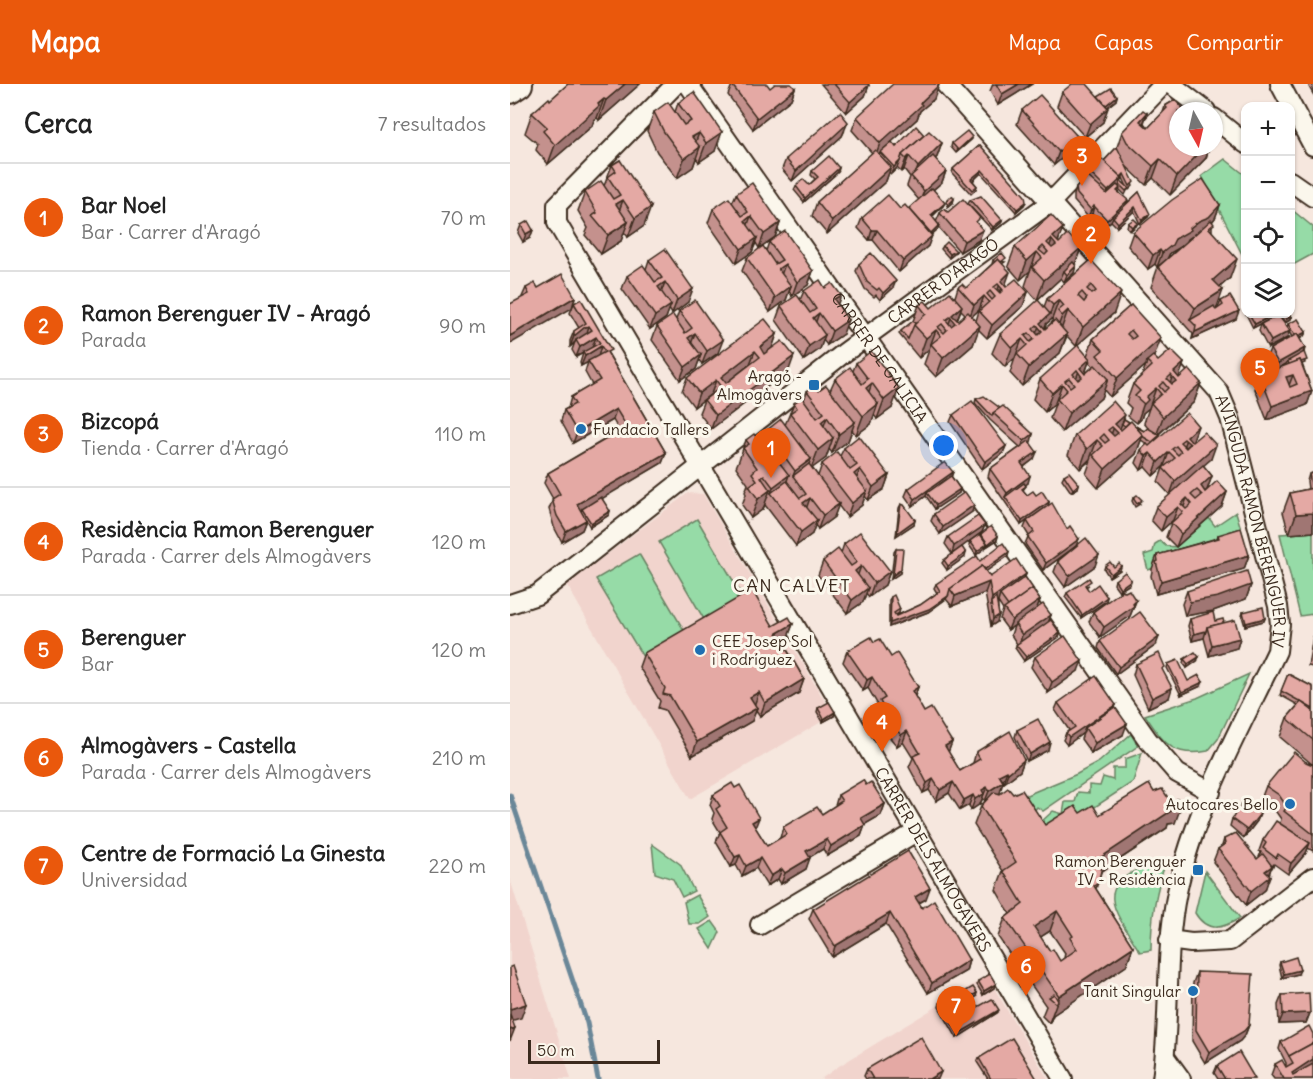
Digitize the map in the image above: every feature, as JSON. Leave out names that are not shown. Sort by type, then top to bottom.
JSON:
[{"type":"highway","points":[[510,91],[520,84]]},
{"type":"street","name":"CARRER DELS ALMOGÀVERS","points":[[676,84],[557,205],[556,223],[1063,1079]]},
{"type":"street","name":"CARRER DE GALICIA","points":[[688,84],[1148,740],[1177,773],[1211,792]]},
{"type":"street","name":"AVINGUDA RAMON BERENGUER IV","points":[[945,84],[1220,392],[1230,418],[1274,586],[1280,624],[1277,651],[1211,792],[1186,853],[1169,940],[1165,1057],[1162,1079]]},
{"type":"street","name":"CARRER D'ARAGÓ","points":[[510,604],[537,594],[566,573],[865,338],[1051,202],[1164,84]]},
{"type":"street","points":[[1171,84],[1194,102]]},
{"type":"street","points":[[1280,84],[1313,146]]},
{"type":"street","points":[[1223,126],[1241,141]]},
{"type":"street","points":[[1295,184],[1313,197]]},
{"type":"street","points":[[760,925],[916,832]]},
{"type":"street","points":[[1169,940],[1191,943],[1230,941],[1313,877]]},
{"type":"street","points":[[1165,1057],[1181,1079]]},
{"type":"shaded area","name":"CEE Josep Sol i Rodríguez","points":[[688,493],[703,494],[833,715],[690,799],[567,585]]},
{"type":"shaded area","points":[[510,879],[571,1079],[510,1079]]},
{"type":"shaded area","points":[[987,976],[1048,1079],[821,1079],[839,1066]]},
{"type":"green space","points":[[1225,159],[1241,172],[1241,252],[1202,176]]},
{"type":"green space","points":[[1295,212],[1313,227],[1313,254],[1295,264]]},
{"type":"green space","points":[[1236,512],[1244,539],[1148,570],[1144,555],[1153,552],[1155,544],[1160,541],[1166,546],[1176,547],[1209,518],[1215,526]]},
{"type":"green space","points":[[697,519],[744,599],[705,621],[659,542]]},
{"type":"green space","points":[[1313,532],[1313,614],[1300,616],[1280,534]]},
{"type":"green space","points":[[639,554],[685,632],[643,657],[596,579]]},
{"type":"green space","points":[[1249,674],[1218,739],[1208,751],[1185,752],[1170,746],[1145,715],[1197,698]]},
{"type":"green space","points":[[1131,734],[1138,746],[1043,811],[1037,807],[1032,814],[1010,802],[1077,774],[1099,762]]},
{"type":"green space","points":[[1142,753],[1133,782],[1052,835],[1042,821],[1053,811],[1063,814],[1065,802],[1075,802],[1078,792],[1089,793],[1089,785],[1100,786],[1103,777],[1113,780],[1113,768],[1125,768],[1125,759]]},
{"type":"green space","points":[[652,844],[680,864],[694,891],[682,897],[673,879],[655,873]]},
{"type":"green space","points":[[1159,860],[1166,862],[1154,905],[1151,950],[1140,952],[1115,908],[1113,897],[1115,887],[1123,878]]},
{"type":"green space","points":[[1205,871],[1240,918],[1227,925],[1215,927],[1205,924],[1195,913]]},
{"type":"green space","points":[[697,895],[710,917],[700,924],[689,924],[684,902]]},
{"type":"green space","points":[[712,921],[720,932],[712,949],[699,929]]},
{"type":"building","points":[[568,84],[625,84],[598,104],[599,106],[555,145],[543,131],[547,127],[532,113]]},
{"type":"building","points":[[733,84],[767,84],[770,88],[775,84],[791,84],[795,88],[757,118]]},
{"type":"building","points":[[834,84],[868,84],[869,85],[850,102]]},
{"type":"building","points":[[893,84],[939,85],[920,103],[922,105],[880,143],[857,117]]},
{"type":"building","points":[[996,84],[1019,84],[1002,94]]},
{"type":"building","points":[[1072,84],[1087,84],[1108,108],[1090,124],[1062,92]]},
{"type":"building","points":[[1111,88],[1117,96],[1106,105],[1098,96]]},
{"type":"building","points":[[694,92],[722,132],[706,143],[699,133],[692,137],[700,147],[684,159],[664,132],[654,112],[668,102],[684,125],[691,121],[678,103]]},
{"type":"building","points":[[1040,95],[1077,136],[1059,152],[1022,110]]},
{"type":"building","points":[[1169,104],[1169,156],[1196,156],[1177,176],[1160,159],[1153,166],[1127,142],[1122,132],[1143,110],[1147,113],[1140,121],[1148,128],[1167,108],[1165,106]]},
{"type":"building","points":[[840,112],[848,122],[846,125],[796,171],[786,159]]},
{"type":"building","points":[[916,126],[924,135],[902,155],[894,167],[880,152],[892,142],[896,147]]},
{"type":"building","points":[[929,131],[942,143],[918,167],[909,156],[906,159],[902,155]]},
{"type":"building","points":[[967,131],[972,137],[958,150],[952,143]]},
{"type":"building","points":[[980,145],[1025,196],[1026,202],[1017,209],[982,170],[971,179],[977,186],[972,190],[953,169]]},
{"type":"building","points":[[1117,147],[1134,182],[1130,186],[1124,174],[1121,177],[1104,161]]},
{"type":"building","points":[[875,150],[891,167],[832,221],[817,202]]},
{"type":"building","points":[[829,156],[839,168],[805,198],[796,186],[803,179],[809,185],[818,177],[812,171]]},
{"type":"building","points":[[933,156],[946,171],[924,191],[911,176]]},
{"type":"building","points":[[1102,159],[1122,178],[1108,191],[1089,172]]},
{"type":"building","points":[[620,160],[651,207],[635,218],[623,200],[616,204],[628,222],[608,235],[592,216],[597,213],[585,192],[601,181],[613,199],[620,195],[608,177],[616,171],[612,165]]},
{"type":"building","points":[[1087,176],[1107,194],[1117,185],[1120,188],[1117,191],[1128,200],[1107,220],[1094,206],[1091,210],[1077,194],[1076,188]]},
{"type":"building","points":[[1203,179],[1220,205],[1209,217],[1199,221],[1190,228],[1191,230],[1175,239],[1172,245],[1162,253],[1160,250],[1153,255],[1133,232],[1172,200]]},
{"type":"building","points":[[1121,181],[1129,188],[1126,191],[1120,185]]},
{"type":"building","points":[[752,183],[780,223],[764,234],[751,216],[745,221],[757,238],[741,249],[713,209],[729,198],[742,216],[748,212],[736,194]]},
{"type":"building","points":[[932,188],[945,203],[931,215],[939,225],[931,233],[909,208]]},
{"type":"building","points":[[1139,192],[1150,214],[1142,220],[1135,207],[1118,223],[1113,217]]},
{"type":"building","points":[[888,195],[900,209],[905,205],[932,236],[903,261],[877,230],[872,230],[862,218]]},
{"type":"building","points":[[952,196],[954,199],[948,205],[946,202]]},
{"type":"building","points":[[981,196],[1002,220],[993,227],[970,200]]},
{"type":"building","points":[[963,199],[980,218],[976,222],[983,230],[964,241],[940,213],[944,209],[948,212]]},
{"type":"building","points":[[1051,215],[1063,228],[1053,237],[1059,243],[1068,234],[1081,248],[1044,280],[1032,267],[1042,258],[1037,252],[1027,261],[1015,247]],"holes":[[[1051,239],[1056,245],[1052,248],[1047,243]],[[1043,246],[1048,252],[1045,255],[1039,250]]]},
{"type":"building","points":[[1134,219],[1138,223],[1132,227],[1128,223]]},
{"type":"building","points":[[1211,220],[1214,224],[1209,228],[1237,259],[1213,280],[1223,290],[1195,308],[1158,267]]},
{"type":"building","points":[[528,221],[533,230],[526,234],[521,225]]},
{"type":"building","points":[[785,231],[813,271],[797,282],[785,264],[778,269],[791,286],[775,298],[747,258],[763,246],[775,264],[782,260],[769,242]]},
{"type":"building","points":[[947,242],[956,251],[950,254],[943,246]]},
{"type":"building","points":[[665,249],[693,289],[677,300],[665,282],[658,287],[671,305],[655,316],[627,276],[643,265],[655,282],[662,278],[649,260]]},
{"type":"building","points":[[871,253],[896,281],[883,293],[879,288],[877,290],[867,282],[859,264]]},
{"type":"building","points":[[1002,253],[1006,258],[1001,262],[998,259],[995,262],[993,260]]},
{"type":"building","points":[[998,259],[1010,272],[1001,281],[1006,287],[1016,279],[1028,292],[992,325],[979,311],[989,302],[984,296],[974,305],[958,287],[962,284],[966,288]],"holes":[[[998,284],[1003,290],[1000,293],[994,287]],[[990,291],[995,297],[992,300],[987,294]]]},
{"type":"building","points":[[1091,260],[1121,293],[1083,327],[1068,310],[1062,316],[1058,311],[1064,306],[1059,300],[1053,305],[1047,299]],"holes":[[[1091,285],[1096,291],[1092,294],[1087,289]],[[1082,292],[1087,298],[1084,302],[1078,296]]]},
{"type":"building","points":[[1073,262],[1076,266],[1067,275],[1064,271]]},
{"type":"building","points":[[562,274],[575,297],[510,336],[510,304],[529,294],[526,288],[535,283],[538,288]]},
{"type":"building","points":[[820,280],[825,288],[832,283],[841,295],[834,299],[848,320],[832,331],[819,313],[813,318],[825,335],[809,346],[781,306],[797,295],[810,313],[816,309],[804,291]]},
{"type":"building","points":[[950,292],[962,306],[952,315],[958,321],[968,312],[980,326],[943,358],[931,344],[941,336],[936,330],[926,338],[914,325],[926,314],[919,305],[925,301],[931,308]],"holes":[[[950,317],[955,323],[951,326],[946,320]],[[942,324],[947,330],[944,333],[938,327]]]},
{"type":"building","points":[[1230,296],[1239,311],[1195,332],[1196,326],[1190,320],[1214,306],[1216,310],[1223,305],[1221,301]]},
{"type":"building","name":"Fundacio Tallers","points":[[581,299],[611,350],[607,352],[666,453],[577,504],[586,520],[566,531],[557,516],[552,499],[560,494],[548,473],[627,427],[616,409],[577,432],[564,410],[575,404],[571,397],[600,380],[588,361],[605,352],[601,346],[585,356],[583,352],[600,343],[596,337],[580,347],[576,340],[592,330],[589,326],[574,336],[574,331],[586,323],[574,303]]},
{"type":"building","points":[[695,300],[723,340],[707,351],[695,333],[688,338],[701,355],[685,367],[657,326],[673,315],[685,333],[692,328],[679,311]]},
{"type":"building","points":[[1038,300],[1050,314],[1040,323],[1045,329],[1055,320],[1067,334],[1029,367],[1017,354],[1027,345],[1022,339],[1012,348],[1000,334]],"holes":[[[1037,325],[1042,331],[1038,335],[1033,329]],[[1029,333],[1034,339],[1030,342],[1025,336]]]},
{"type":"building","points":[[1131,305],[1161,338],[1117,378],[1097,355],[1103,350],[1093,339]],"holes":[[[1131,330],[1136,336],[1132,339],[1127,334]]]},
{"type":"building","points":[[1251,318],[1267,318],[1255,324]]},
{"type":"building","points":[[1272,318],[1280,318],[1290,331],[1271,341],[1261,324]]},
{"type":"building","points":[[765,319],[777,334],[760,347],[764,354],[782,341],[794,356],[716,415],[704,400],[721,387],[716,380],[699,393],[687,378]],"holes":[[[755,351],[760,357],[726,383],[721,377]]]},
{"type":"building","points":[[1298,319],[1306,332],[1295,336],[1288,324]]},
{"type":"building","points":[[913,321],[915,323],[908,339],[901,331]]},
{"type":"building","points":[[1297,334],[1305,348],[1278,363],[1270,349]]},
{"type":"building","points":[[1078,345],[1090,359],[1080,368],[1085,374],[1095,365],[1108,379],[1069,413],[1057,399],[1067,390],[1062,384],[1052,393],[1040,379]],"holes":[[[1077,370],[1082,377],[1078,380],[1073,374]],[[1069,378],[1074,384],[1070,387],[1065,381]]]},
{"type":"building","points":[[1171,350],[1184,363],[1174,372],[1179,378],[1189,369],[1201,383],[1163,417],[1151,403],[1161,394],[1156,388],[1146,397],[1148,400],[1144,404],[1135,396],[1140,391],[1133,384],[1152,366],[1147,361],[1153,356],[1158,361]],"holes":[[[1171,375],[1176,381],[1172,384],[1167,379]],[[1163,382],[1168,388],[1164,392],[1159,386]]]},
{"type":"building","points":[[871,351],[899,388],[884,400],[872,383],[866,388],[878,404],[863,416],[835,379],[850,367],[862,384],[868,379],[856,363]]},
{"type":"building","points":[[1304,352],[1307,360],[1301,362],[1300,360],[1289,365],[1288,361]]},
{"type":"building","points":[[1300,360],[1312,391],[1272,406],[1260,375]],"holes":[[[1293,375],[1297,384],[1290,387],[1286,377]]]},
{"type":"building","points":[[815,385],[819,390],[826,385],[855,422],[839,434],[827,417],[821,422],[833,438],[818,450],[790,413],[797,408],[794,403],[802,397],[817,418],[824,413],[807,391]]},
{"type":"building","points":[[984,396],[1000,408],[992,416],[976,399]]},
{"type":"building","points":[[972,401],[1006,446],[985,462],[953,415]]},
{"type":"building","points":[[1113,401],[1125,415],[1115,424],[1121,430],[1131,421],[1143,435],[1105,469],[1093,455],[1103,446],[1097,440],[1087,449],[1075,435]],"holes":[[[1112,427],[1118,433],[1114,436],[1108,430]],[[1104,434],[1109,440],[1105,443],[1100,438]]]},
{"type":"building","points":[[1003,406],[1033,434],[1024,441],[993,413]]},
{"type":"building","points":[[1187,413],[1198,426],[1187,436],[1192,442],[1204,432],[1216,445],[1175,481],[1163,468],[1175,458],[1169,452],[1158,462],[1150,453],[1146,456],[1141,450],[1147,444],[1149,446]],"holes":[[[1184,439],[1190,444],[1186,448],[1180,442]],[[1176,446],[1181,452],[1178,455],[1172,449]]]},
{"type":"building","points":[[781,419],[811,459],[795,471],[782,453],[776,458],[789,475],[773,487],[764,475],[761,477],[770,490],[758,499],[749,486],[757,480],[752,473],[757,468],[743,448],[749,444],[746,440],[754,434],[757,438],[759,436],[772,453],[779,449],[766,431]]},
{"type":"building","points":[[1124,419],[1129,422],[1125,426],[1122,424]]},
{"type":"building","points":[[1135,426],[1144,431],[1148,428],[1160,435],[1152,442],[1142,436]]},
{"type":"building","points":[[859,436],[889,475],[873,487],[860,469],[854,474],[867,491],[852,503],[822,464],[837,452],[850,470],[857,465],[844,448]]},
{"type":"building","points":[[1029,441],[1037,452],[1021,463],[1030,476],[1007,493],[990,469]]},
{"type":"building","points":[[945,462],[953,472],[915,499],[908,489]]},
{"type":"building","points":[[809,464],[839,504],[823,515],[810,498],[803,503],[817,520],[801,532],[771,493],[787,481],[800,498],[806,494],[793,476]]},
{"type":"building","points":[[1203,465],[1212,476],[1201,486],[1205,492],[1217,481],[1227,492],[1181,534],[1171,523],[1183,512],[1178,507],[1166,517],[1156,507]],"holes":[[[1197,490],[1202,495],[1196,500],[1191,495]],[[1187,498],[1192,504],[1186,509],[1181,504]]]},
{"type":"building","points":[[1069,472],[1079,484],[1073,489],[1064,475]]},
{"type":"building","points":[[1313,473],[1313,488],[1312,488],[1309,474]]},
{"type":"building","points":[[951,476],[960,489],[936,505],[927,493]]},
{"type":"building","points":[[1024,483],[1026,486],[1022,489],[1027,495],[1033,491],[1036,495],[1042,491],[1049,502],[1022,521],[1005,497]]},
{"type":"building","points":[[1313,488],[1313,513],[1296,514],[1290,493]]},
{"type":"building","points":[[965,492],[974,505],[943,527],[934,514]]},
{"type":"building","points":[[1137,495],[1142,500],[1137,504],[1133,498]]},
{"type":"building","points":[[601,497],[610,511],[591,523],[582,509]]},
{"type":"building","points":[[1052,503],[1067,529],[1070,526],[1079,539],[1046,563],[1028,537],[1034,532],[1027,521]]},
{"type":"building","points":[[901,504],[915,520],[897,533]]},
{"type":"building","points":[[978,516],[985,525],[954,546],[948,537]]},
{"type":"building","points":[[991,526],[998,536],[988,544],[981,534]]},
{"type":"building","points":[[1241,528],[1249,555],[1161,581],[1156,562],[1158,561],[1157,555],[1219,538],[1218,535]]},
{"type":"building","points":[[860,532],[890,571],[874,583],[861,566],[855,571],[868,588],[852,600],[823,561],[838,549],[851,566],[857,562],[844,544]]},
{"type":"building","points":[[980,534],[987,544],[977,551],[970,541]]},
{"type":"building","points":[[1086,538],[1099,555],[1069,576],[1058,561]]},
{"type":"building","points":[[1003,543],[1009,552],[985,569],[982,566],[950,589],[948,596],[929,609],[890,623],[891,597],[894,595],[900,609],[894,613],[896,616],[920,605],[940,591],[936,584],[977,556],[980,561]]},
{"type":"building","points":[[962,547],[966,553],[948,566],[944,560]]},
{"type":"building","points":[[896,549],[903,549],[901,569],[893,575]]},
{"type":"building","points":[[1016,559],[1026,574],[992,598],[989,582],[955,596],[950,589],[982,566],[990,577]]},
{"type":"building","points":[[1110,562],[1114,567],[1119,563],[1121,566],[1111,574],[1105,566]]},
{"type":"building","points":[[1247,571],[1251,585],[1218,597],[1190,602],[1187,591]]},
{"type":"building","points":[[1125,572],[1131,580],[1120,588],[1115,580]]},
{"type":"building","points":[[1025,577],[1034,590],[1032,589],[1008,606],[1000,595]]},
{"type":"building","points":[[1089,578],[1091,581],[1085,585],[1089,591],[1098,584],[1107,597],[1082,615],[1067,593]]},
{"type":"building","points":[[1032,589],[1040,600],[1012,620],[1004,609]]},
{"type":"building","points":[[752,590],[773,626],[789,617],[793,624],[777,633],[804,679],[765,703],[759,692],[750,697],[757,708],[697,742],[670,696],[663,694],[665,688],[644,653]]},
{"type":"building","points":[[1123,590],[1125,592],[1129,590],[1136,601],[1134,606],[1104,627],[1093,612]]},
{"type":"building","points":[[996,598],[999,615],[993,619],[991,602]]},
{"type":"building","points":[[1043,604],[1051,615],[1022,635],[1015,624]]},
{"type":"building","points":[[1263,607],[1265,618],[1246,623],[1243,612]]},
{"type":"building","points":[[1140,612],[1159,637],[1119,667],[1100,641]]},
{"type":"building","points":[[1213,612],[1215,621],[1223,619],[1224,623],[1207,627],[1206,631],[1194,634],[1190,619]]},
{"type":"building","points":[[1051,620],[1060,633],[1026,657],[1016,645]]},
{"type":"building","points":[[1235,620],[1240,638],[1212,645],[1207,627]]},
{"type":"building","points":[[1065,636],[1082,661],[1052,682],[1035,657]]},
{"type":"building","points":[[871,637],[874,642],[880,639],[891,657],[897,653],[918,687],[912,691],[924,712],[931,708],[952,742],[945,746],[960,771],[980,759],[976,752],[1010,731],[1024,760],[1008,773],[1007,771],[999,775],[1003,782],[989,791],[987,787],[982,790],[984,794],[975,799],[973,795],[964,800],[953,782],[940,790],[933,779],[927,783],[913,756],[920,753],[907,731],[901,735],[890,722],[880,701],[885,698],[872,677],[867,680],[847,651]]},
{"type":"building","points":[[1195,652],[1199,657],[1188,664],[1184,659]]},
{"type":"building","points":[[1159,653],[1165,667],[1162,669],[1172,688],[1152,698],[1136,664]]},
{"type":"building","points":[[1178,660],[1188,681],[1199,675],[1203,682],[1182,692],[1168,664]]},
{"type":"building","points":[[1288,674],[1313,687],[1313,709],[1281,691]]},
{"type":"building","points":[[1096,676],[1116,705],[1069,737],[1066,733],[1075,727],[1058,703]]},
{"type":"building","points":[[829,702],[835,712],[824,719],[818,708]]},
{"type":"building","points":[[1301,702],[1313,711],[1313,740],[1287,718]]},
{"type":"building","points":[[1115,707],[1127,724],[1095,743],[1085,728]]},
{"type":"building","points":[[1038,719],[1050,742],[1030,754],[1017,730]]},
{"type":"building","name":"Autocares Bello","points":[[1294,752],[1313,765],[1313,834],[1284,811],[1287,807],[1279,795],[1266,786]]},
{"type":"building","points":[[863,780],[866,785],[871,782],[885,804],[861,818],[865,825],[831,846],[827,839],[806,851],[810,858],[785,873],[782,869],[771,876],[760,858],[746,866],[740,855],[735,857],[720,832],[727,827],[716,809],[720,806],[713,795],[732,783],[735,788],[740,785],[759,818],[752,822],[767,846],[787,834],[783,827],[817,807],[822,814],[842,801],[838,795]]},
{"type":"building","points":[[1149,784],[1154,792],[1162,789],[1173,805],[1177,799],[1182,804],[1174,805],[1174,809],[1100,858],[1103,863],[1098,883],[1094,886],[1133,947],[1059,996],[1005,918],[1023,904],[1003,871],[1016,862],[981,806],[994,792],[1000,794],[1008,788],[1013,794],[1022,790],[1045,825],[1075,806],[1080,813],[1093,805],[1099,815]],"holes":[[[1057,911],[1073,936],[1070,938],[1077,949],[1060,961],[1053,949],[1050,951],[1034,927]]]},
{"type":"building","points":[[1243,801],[1260,814],[1247,830],[1232,819]]},
{"type":"building","points":[[1276,821],[1310,843],[1291,863],[1278,854],[1276,858],[1263,848],[1266,843],[1263,840]]},
{"type":"building","points":[[1236,833],[1257,859],[1263,854],[1272,866],[1265,871],[1270,876],[1251,891],[1218,849],[1225,844],[1224,839]]},
{"type":"building","points":[[908,851],[930,888],[915,897],[922,908],[934,900],[969,960],[932,983],[890,913],[835,946],[813,909]]},
{"type":"building","points":[[1296,957],[1300,970],[1284,974],[1280,962]]},
{"type":"building","points":[[513,966],[526,1004],[510,1009],[510,967]]},
{"type":"building","points":[[1197,972],[1253,974],[1249,1025],[1244,1031],[1209,1052],[1196,1030]]},
{"type":"building","points":[[990,974],[996,984],[984,991],[978,981]]},
{"type":"building","points":[[973,987],[977,993],[965,1000],[961,994]]},
{"type":"building","points":[[958,993],[969,1012],[992,999],[999,1010],[958,1034],[940,1003]]},
{"type":"building","points":[[1309,993],[1310,1013],[1283,1014],[1282,995]]},
{"type":"building","points":[[1054,994],[1058,1001],[1056,1003],[1049,997]]},
{"type":"building","points":[[510,1014],[515,1028],[510,1030]]},
{"type":"building","points":[[1309,1026],[1313,1034],[1313,1043],[1289,1056],[1281,1042]]},
{"type":"building","points":[[921,1037],[941,1072],[929,1079],[873,1079],[867,1069]]},
{"type":"building","points":[[1012,1038],[1037,1079],[991,1079],[979,1058]]},
{"type":"building","points":[[1313,1043],[1313,1059],[1292,1073],[1293,1075],[1313,1064],[1313,1079],[1284,1079],[1275,1064],[1282,1060],[1286,1067],[1293,1063],[1289,1056]]},
{"type":"building","points":[[1239,1052],[1255,1079],[1225,1079],[1217,1066]]},
{"type":"waterway","points":[[510,795],[587,1023],[598,1079]]},
{"type":"place","name":"Bizcopá","points":[[1082,186]]},
{"type":"place","name":"Ramon Berenguer IV - Aragó","points":[[1091,264]]},
{"type":"place","name":"Aragó - Almogàvers","points":[[814,385]]},
{"type":"place","name":"Berenguer","points":[[1260,398]]},
{"type":"place","name":"Fundacio Tallers","points":[[581,429]]},
{"type":"place","name":"Bar Noel","points":[[771,478]]},
{"type":"place","name":"CEE Josep Sol i Rodríguez","points":[[700,650]]},
{"type":"place","name":"Residència Ramon Berenguer","points":[[882,752]]},
{"type":"place","name":"Autocares Bello","points":[[1290,804]]},
{"type":"place","name":"Ramon Berenguer IV - Residència","points":[[1198,870]]},
{"type":"place","name":"Tanit Singular","points":[[1193,991]]},
{"type":"place","name":"Almogàvers - Castella","points":[[1026,996]]},
{"type":"place","name":"Centre de Formació La Ginesta","points":[[956,1036]]},
{"type":"district","name":"CAN CALVET","points":[[792,585]]}]
